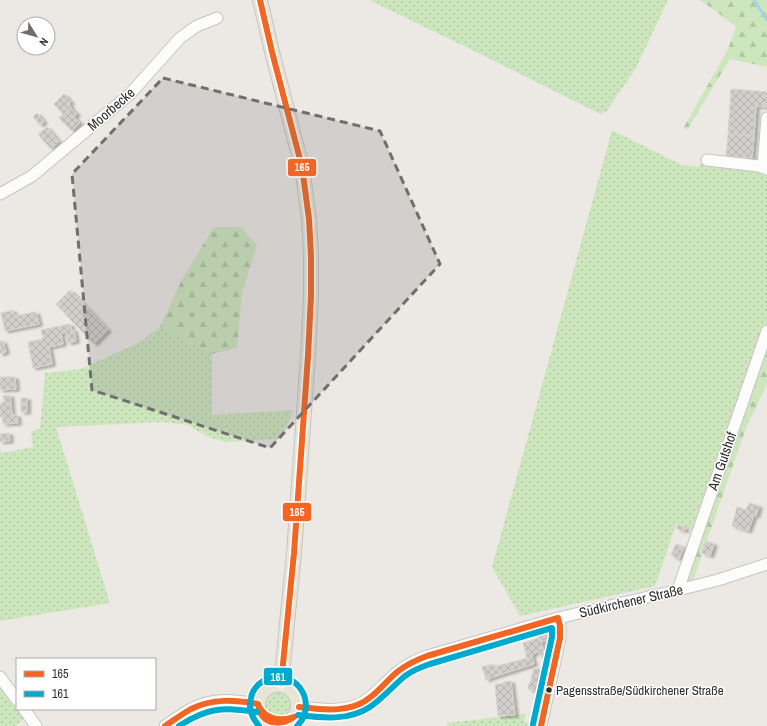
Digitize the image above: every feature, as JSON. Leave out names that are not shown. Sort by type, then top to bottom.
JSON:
[{"type":"main road","points":[[260,0],[302,168],[309,219],[311,256],[312,296],[308,356],[294,553],[281,684]]},
{"type":"main road","points":[[281,684],[287,686],[296,695],[299,707],[297,714],[293,719],[287,723],[276,726],[267,722],[262,717],[258,704],[259,697],[268,687],[281,684]]},
{"type":"street","name":"Moorbecke","points":[[0,194],[32,176],[130,94],[180,38],[196,26],[217,18]]},
{"type":"street","points":[[707,160],[765,168],[767,118]]},
{"type":"street","name":"Am Gutshof","points":[[678,590],[767,331]]},
{"type":"street","name":"Südkirchener Straße","points":[[299,707],[336,709],[349,708],[366,700],[393,675],[408,664],[427,656],[558,618],[718,580],[767,564]]},
{"type":"street","points":[[541,726],[560,638],[558,618]]},
{"type":"street","points":[[0,677],[16,699]]},
{"type":"street","points":[[165,726],[191,709],[205,703],[220,700],[234,700],[258,704]]},
{"type":"street","points":[[25,710],[36,726]]},
{"type":"highlighted area","points":[[163,78],[380,131],[440,264],[270,448],[92,390],[72,174]]},
{"type":"green space","points":[[668,0],[636,68],[606,112],[600,114],[371,1]]},
{"type":"green space","points":[[700,0],[767,0],[767,67],[730,59],[687,130],[684,127],[728,49],[736,26]]},
{"type":"green space","points":[[612,130],[682,165],[698,167],[703,162],[758,170],[767,173],[767,315],[694,530],[676,524],[655,586],[520,616],[492,567]]},
{"type":"green space","points":[[214,227],[241,227],[257,246],[242,293],[237,348],[212,354],[160,327],[182,279]]},
{"type":"green space","points":[[767,315],[767,384],[746,428],[693,581],[675,584],[731,422]]},
{"type":"green space","points":[[160,327],[212,354],[212,415],[294,410],[280,439],[226,442],[208,437],[188,425],[162,422],[56,427],[110,603],[0,621],[0,450],[2,453],[33,447],[31,431],[40,429],[45,373],[81,369],[140,342]]},
{"type":"green space","points":[[0,683],[16,706],[16,710],[20,710],[25,718],[15,726],[0,726]]},
{"type":"green space","points":[[278,690],[289,694],[293,705],[289,716],[278,720],[267,716],[263,705],[267,694]]},
{"type":"green space","points":[[526,714],[524,721],[535,724],[534,726],[447,726],[447,723]]},
{"type":"building","points":[[731,89],[767,92],[767,107],[756,106],[754,136],[728,134]]},
{"type":"building","points":[[64,94],[71,102],[68,104],[71,106],[63,114],[54,104]]},
{"type":"building","points":[[70,107],[77,114],[74,117],[80,123],[72,131],[59,118]]},
{"type":"building","points":[[37,113],[44,122],[40,125],[33,117]]},
{"type":"building","points":[[47,127],[59,142],[51,149],[38,134]]},
{"type":"building","points":[[728,134],[754,136],[752,158],[726,156]]},
{"type":"building","points":[[70,290],[108,330],[94,344],[56,304]]},
{"type":"building","points":[[13,310],[14,316],[36,312],[39,324],[5,331],[1,313]]},
{"type":"building","points":[[70,324],[72,330],[74,330],[76,341],[68,343],[66,332],[61,333],[63,344],[49,347],[52,364],[33,368],[28,342],[43,339],[41,330]]},
{"type":"building","points":[[0,341],[3,341],[6,352],[0,354]]},
{"type":"building","points":[[0,377],[15,377],[16,389],[0,390]]},
{"type":"building","points":[[10,395],[12,415],[17,415],[18,423],[3,424],[3,417],[0,417],[0,403],[4,403],[3,396]]},
{"type":"building","points":[[21,398],[27,398],[27,412],[21,412]]},
{"type":"building","points":[[9,433],[10,441],[0,442],[0,434]]},
{"type":"building","points":[[749,503],[759,506],[756,516],[754,515],[748,531],[732,526],[737,507],[746,510]]},
{"type":"building","points":[[678,525],[686,528],[684,531],[676,528]]},
{"type":"building","points":[[706,541],[714,544],[710,556],[702,553]]},
{"type":"building","points":[[676,544],[684,547],[679,559],[671,555]]},
{"type":"building","points":[[552,630],[554,638],[541,642],[545,655],[540,656],[538,652],[532,654],[532,657],[527,658],[523,643],[539,638],[538,634]]},
{"type":"building","points":[[532,657],[534,664],[499,675],[497,666]]},
{"type":"building","points":[[493,664],[494,668],[497,666],[499,675],[485,680],[482,667]]},
{"type":"building","points":[[534,668],[546,670],[541,692],[528,689]]},
{"type":"building","points":[[511,681],[515,715],[498,716],[495,684],[503,684],[503,682]]},
{"type":"waterway","points":[[754,0],[767,20]]},
{"type":"transit line","name":"165","points":[[260,0],[302,167],[309,219],[311,256],[308,356],[294,553],[281,684]]},
{"type":"transit line","name":"165","points":[[299,707],[343,709],[357,705],[373,695],[400,669],[419,659],[558,618]]},
{"type":"transit line","name":"165","points":[[541,726],[560,638],[558,618]]},
{"type":"transit line","name":"161","points":[[298,715],[316,717],[353,715],[370,707],[405,676],[420,668],[552,628],[552,637],[533,724]]},
{"type":"transit line","name":"161","points":[[259,726],[254,720],[250,709],[252,693],[263,681],[274,677],[284,677],[293,681],[300,688],[304,696],[306,706],[304,716],[297,726]]},
{"type":"transit line","name":"165","points":[[165,726],[199,705],[224,701],[258,704]]},
{"type":"transit line","name":"165","points":[[258,704],[264,713],[273,718],[283,719],[294,717]]},
{"type":"transit line","name":"165","points":[[258,704],[261,714],[268,721],[276,723],[286,721],[294,717]]},
{"type":"transit line","name":"161","points":[[179,726],[199,715],[216,710],[235,709],[257,712]]},
{"type":"place","name":"Pagensstraße/Südkirchener Straße","points":[[549,690]]}]
